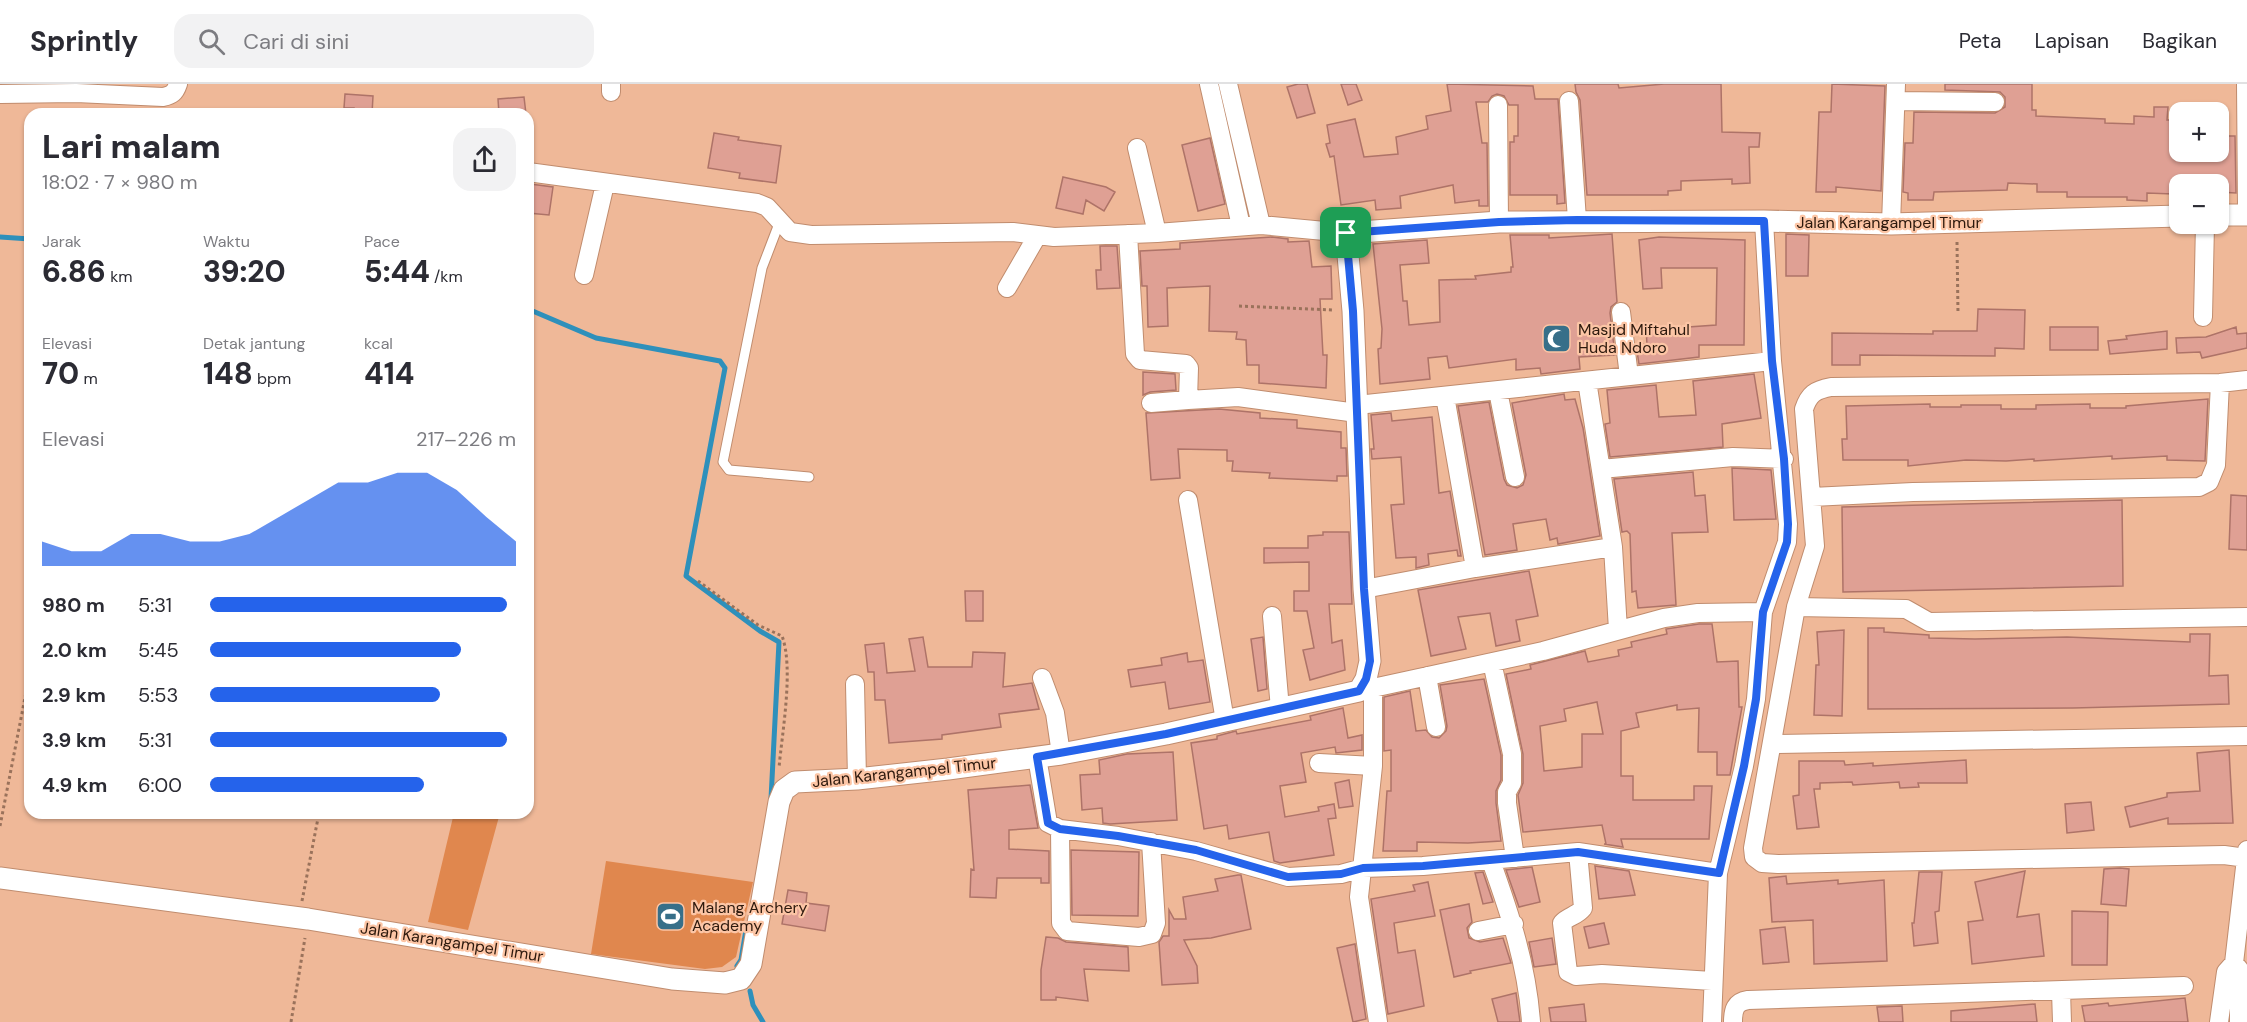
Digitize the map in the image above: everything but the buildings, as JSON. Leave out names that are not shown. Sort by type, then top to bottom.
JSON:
[{"type":"street","points":[[0,94],[76,89],[163,97],[171,96],[178,84]]},
{"type":"street","points":[[1209,84],[1241,226]]},
{"type":"street","points":[[1228,84],[1261,225]]},
{"type":"street","points":[[2246,84],[2247,208]]},
{"type":"street","points":[[1891,224],[1896,92],[1995,102]]},
{"type":"street","points":[[1569,101],[1577,220]]},
{"type":"street","points":[[1498,105],[1499,222]]},
{"type":"street","points":[[1137,148],[1157,233]]},
{"type":"street","name":"Jalan Karangampel Timur","points":[[534,173],[757,203],[767,207],[790,232],[830,236],[988,232],[1013,232],[1037,236],[1128,234],[1261,225],[1346,233],[1499,222],[1577,220],[1891,224],[2169,216]]},
{"type":"street","points":[[584,274],[605,183]]},
{"type":"street","points":[[2229,215],[2247,215]]},
{"type":"street","points":[[1712,1022],[1712,981],[1719,873],[1744,766],[1756,699],[1763,612],[1787,542],[1784,459],[1772,361],[1764,221]]},
{"type":"street","points":[[1346,233],[1353,311],[1364,589],[1370,661],[1366,690],[1373,766],[1359,897],[1378,1022]]},
{"type":"street","points":[[1128,234],[1134,354],[1140,360],[1186,364],[1189,368],[1188,400]]},
{"type":"street","points":[[2203,317],[2205,234]]},
{"type":"street","points":[[1007,288],[1037,236]]},
{"type":"street","points":[[1621,312],[1629,376]]},
{"type":"street","points":[[1151,403],[1238,397],[1357,409],[1445,396],[1772,361]]},
{"type":"street","points":[[2219,1022],[2226,972],[2234,963],[2247,855],[1762,863],[1754,856],[1753,848],[1796,606],[1815,546],[1804,410],[1808,397],[1817,390],[1843,387],[2220,383],[2247,380]]},
{"type":"street","points":[[1587,381],[1613,548],[1618,630]]},
{"type":"street","points":[[1812,496],[2199,487],[2209,482],[2216,465],[2220,383]]},
{"type":"street","points":[[1498,391],[1515,477]]},
{"type":"street","points":[[1445,396],[1475,568]]},
{"type":"street","points":[[1601,469],[1733,457],[1784,459]]},
{"type":"street","points":[[1188,500],[1226,721]]},
{"type":"street","points":[[1364,589],[1475,568],[1613,548]]},
{"type":"street","points":[[1796,606],[1906,609],[1929,622],[2247,617]]},
{"type":"street","points":[[1366,690],[1543,651],[1664,618],[1698,614],[1763,612]]},
{"type":"street","points":[[1272,616],[1280,709]]},
{"type":"street","points":[[1492,662],[1512,754],[1512,783],[1507,792],[1507,803],[1515,858]]},
{"type":"street","points":[[1427,676],[1436,727]]},
{"type":"street","points":[[1042,678],[1055,713],[1061,754]]},
{"type":"street","points":[[855,684],[857,779]]},
{"type":"street","name":"Jalan Karangampel Timur","points":[[0,878],[303,918],[672,979],[725,983],[741,980],[751,964],[778,802],[784,790],[795,782],[857,779],[1061,754],[1366,690]]},
{"type":"street","points":[[1773,744],[2247,736]]},
{"type":"street","points":[[1037,757],[1046,820],[1060,829],[1196,850],[1288,877],[1341,874],[1363,868],[1491,861],[1578,852],[1719,873]]},
{"type":"street","points":[[1319,763],[1373,766]]},
{"type":"street","points":[[1060,829],[1061,923],[1066,931],[1138,937],[1152,934],[1156,923],[1151,842]]},
{"type":"street","points":[[1578,852],[1583,908],[1577,916],[1565,919],[1561,931],[1568,972],[1576,976],[1602,974],[1712,981]]},
{"type":"street","points":[[1491,861],[1514,924],[1525,971],[1531,1022]]},
{"type":"street","points":[[1478,931],[1514,924]]},
{"type":"street","points":[[2234,963],[2239,969],[2243,999],[2239,1022]]},
{"type":"street","points":[[1733,1022],[1735,1007],[1748,1000],[2184,986]]},
{"type":"street","points":[[2061,991],[2062,1022]]},
{"type":"street","points":[[2221,997],[2243,999]]},
{"type":"lane","points":[[780,221],[762,268],[723,462],[729,470],[809,477]]},
{"type":"path","points":[[1957,222],[1958,314]]},
{"type":"path","points":[[1239,306],[1353,311]]},
{"type":"path","points":[[698,581],[758,625],[782,636],[786,645],[786,682],[779,777],[784,790]]},
{"type":"path","points":[[0,826],[24,703]]},
{"type":"path","points":[[291,1022],[303,918],[318,819]]},
{"type":"shaded area","points":[[453,819],[498,819],[468,930],[428,922]]},
{"type":"shaded area","name":"Malang Archery Academy","points":[[606,861],[753,882],[736,957],[722,967],[705,969],[591,954]]},
{"type":"waterway","points":[[0,237],[24,239]]},
{"type":"waterway","points":[[534,312],[596,338],[720,361],[725,368],[686,576],[760,631],[779,642],[771,799]]},
{"type":"waterway","points":[[737,966],[741,960],[747,924]]},
{"type":"waterway","points":[[750,991],[753,1005],[763,1022]]},
{"type":"place","name":"Masjid Miftahul Huda Ndoro","points":[[1557,338]]},
{"type":"place","name":"Malang Archery Academy","points":[[671,916]]},
{"type":"route","points":[[1764,221],[1772,361],[1784,459],[1787,542],[1772,580],[1763,612],[1756,699],[1744,766],[1719,873],[1578,852],[1491,861],[1363,868],[1341,874],[1288,877],[1254,869],[1196,850],[1118,836],[1060,829],[1046,820],[1037,757],[1166,734],[1359,691],[1366,679],[1370,661],[1364,589],[1353,311],[1346,233],[1499,222],[1764,221]]}]
